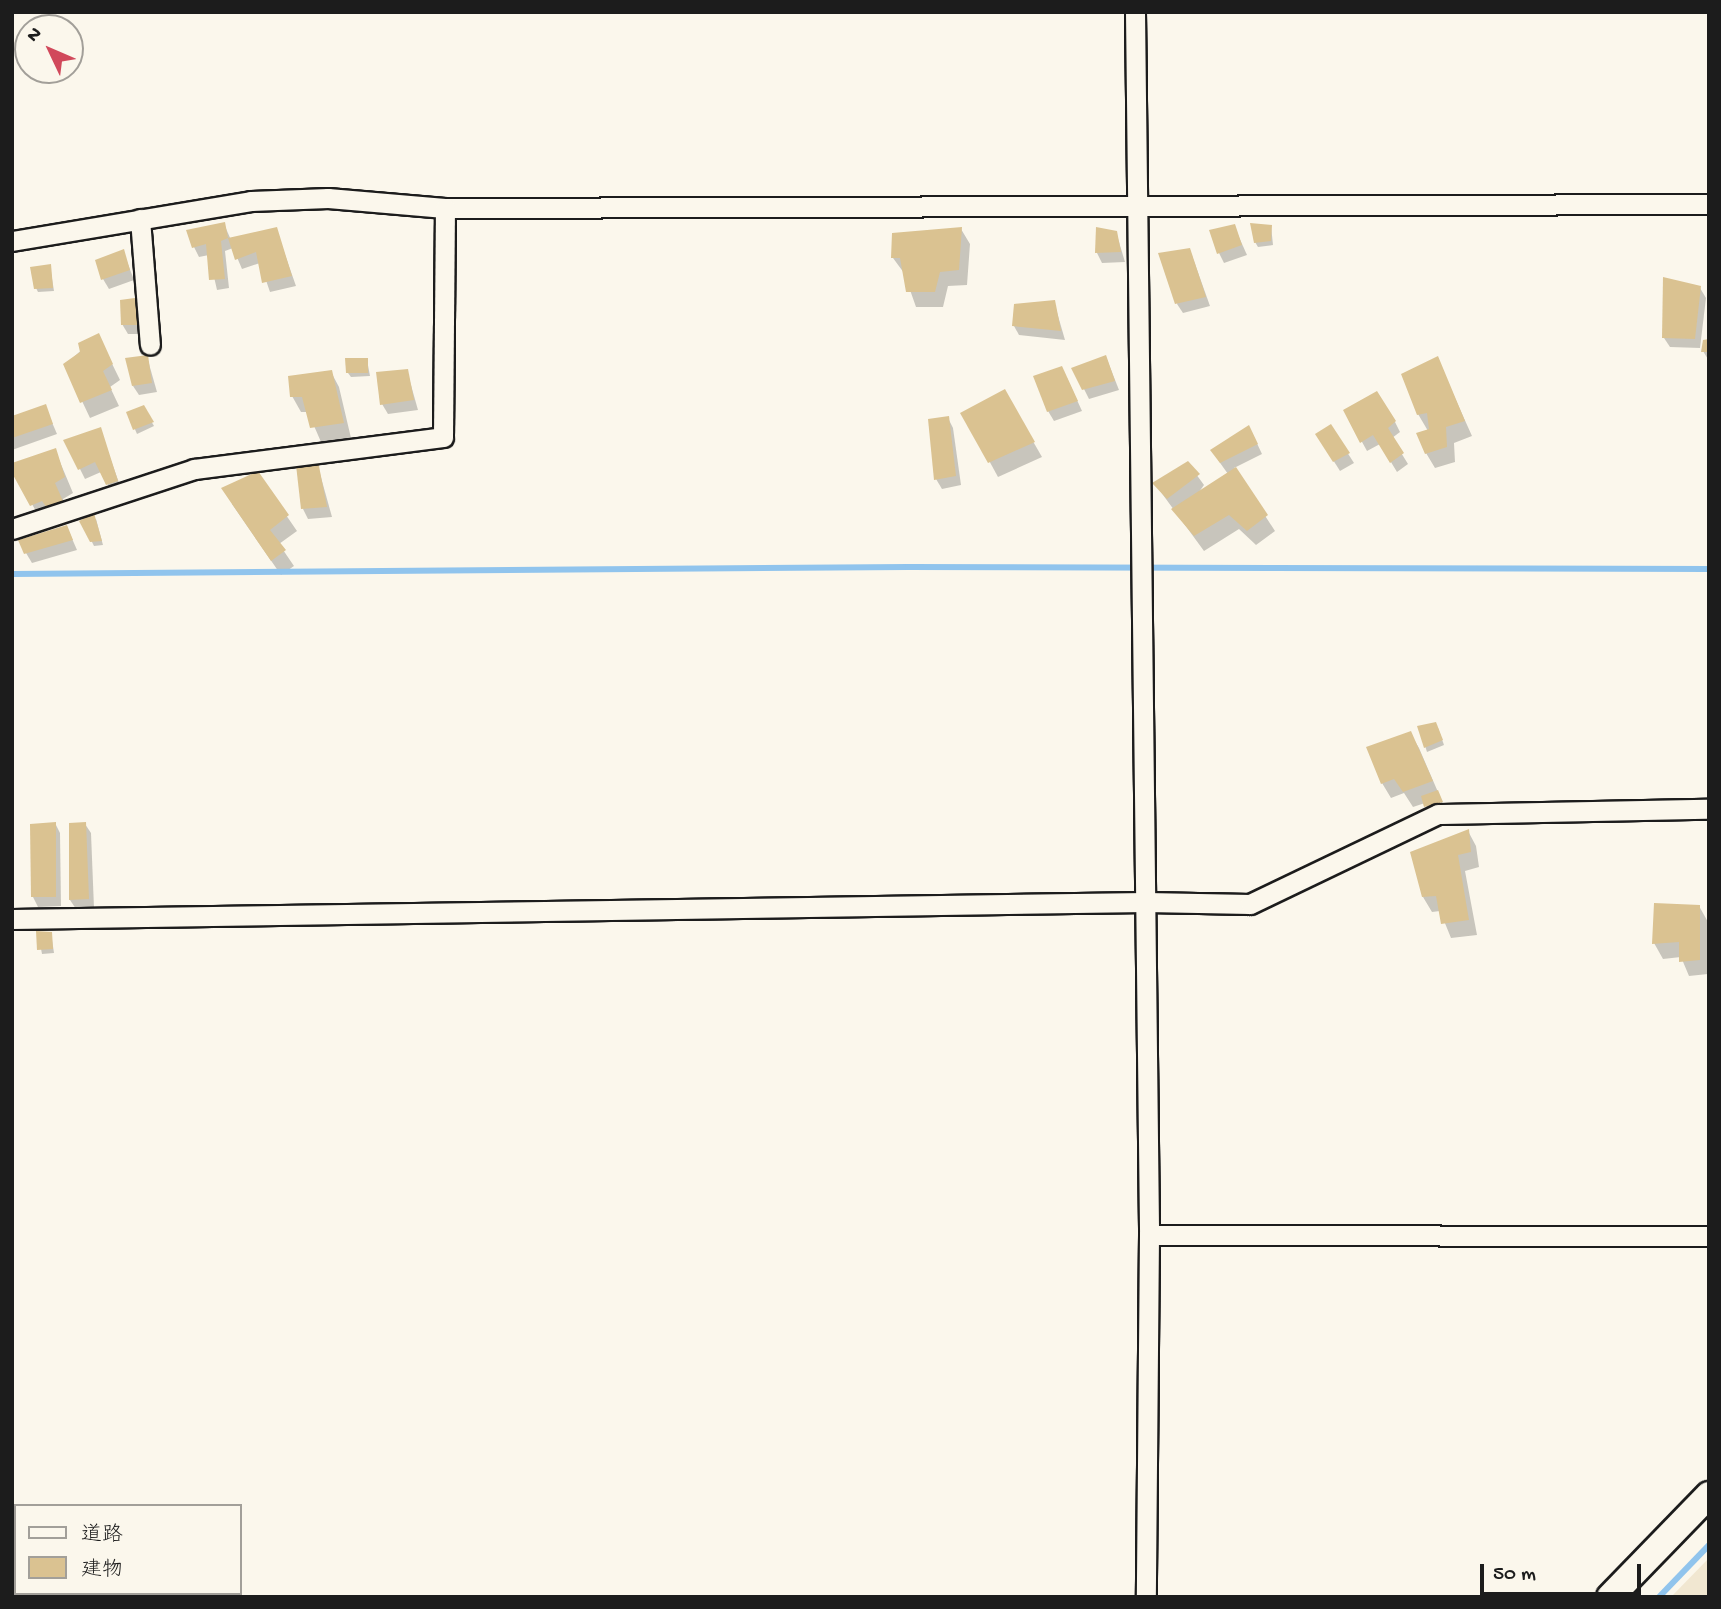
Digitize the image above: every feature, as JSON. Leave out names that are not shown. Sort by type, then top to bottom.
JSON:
[{"type":"main road","points":[[1610,1597],[1709,1495]]},
{"type":"street","points":[[1135,12],[1135,208],[1149,1235],[1146,1597]]},
{"type":"street","points":[[12,241],[251,201],[328,198],[445,208],[1135,208],[1709,204]]},
{"type":"street","points":[[12,529],[194,469],[443,437],[445,208]]},
{"type":"street","points":[[139,219],[150,345]]},
{"type":"street","points":[[12,919],[1146,902],[1251,904],[1438,814],[1709,809]]},
{"type":"street","points":[[1149,1235],[1709,1236]]},
{"type":"shaded area","points":[[1709,1558],[1709,1597],[1671,1597]]},
{"type":"building","points":[[225,222],[228,238],[221,241],[225,279],[209,280],[206,244],[192,248],[186,230]]},
{"type":"building","points":[[1250,223],[1272,225],[1271,241],[1254,243]]},
{"type":"building","points":[[1235,224],[1242,245],[1217,254],[1209,230]]},
{"type":"building","points":[[277,227],[292,276],[262,283],[256,252],[235,260],[228,238]]},
{"type":"building","points":[[962,227],[959,270],[940,272],[935,292],[906,292],[900,258],[891,258],[892,233]]},
{"type":"building","points":[[1096,227],[1117,231],[1121,252],[1095,253]]},
{"type":"building","points":[[1190,248],[1206,297],[1175,304],[1158,253]]},
{"type":"building","points":[[124,249],[130,270],[101,280],[95,260]]},
{"type":"building","points":[[51,264],[53,288],[34,289],[30,267]]},
{"type":"building","points":[[1663,277],[1701,286],[1695,339],[1662,338]]},
{"type":"building","points":[[142,297],[142,325],[121,325],[120,300]]},
{"type":"building","points":[[1055,300],[1061,331],[1012,326],[1014,304]]},
{"type":"building","points":[[99,333],[113,364],[103,371],[112,390],[80,403],[63,364],[80,352],[78,343]]},
{"type":"building","points":[[1709,339],[1709,352],[1701,352],[1703,340]]},
{"type":"building","points":[[148,355],[152,383],[132,386],[125,358]]},
{"type":"building","points":[[1106,355],[1115,381],[1082,390],[1071,368]]},
{"type":"building","points":[[1438,356],[1465,421],[1446,427],[1447,447],[1425,454],[1416,433],[1429,429],[1427,413],[1417,415],[1401,374]]},
{"type":"building","points":[[345,358],[368,358],[368,373],[346,373]]},
{"type":"building","points":[[1062,366],[1078,401],[1047,412],[1033,376]]},
{"type":"building","points":[[408,369],[414,400],[380,405],[376,372]]},
{"type":"building","points":[[332,370],[344,423],[310,428],[302,397],[290,397],[288,376]]},
{"type":"building","points":[[1005,389],[1035,442],[988,463],[960,413]]},
{"type":"building","points":[[1377,391],[1396,421],[1388,428],[1404,453],[1390,463],[1373,435],[1360,443],[1343,410]]},
{"type":"building","points":[[46,404],[53,424],[12,438],[12,416]]},
{"type":"building","points":[[144,405],[154,422],[133,430],[126,412]]},
{"type":"building","points":[[949,416],[956,476],[934,480],[928,419]]},
{"type":"building","points":[[1331,424],[1350,453],[1333,462],[1315,434]]},
{"type":"building","points":[[1249,425],[1258,444],[1220,463],[1210,450]]},
{"type":"building","points":[[101,427],[118,481],[106,485],[95,462],[78,470],[63,440]]},
{"type":"building","points":[[56,448],[65,477],[55,483],[63,501],[47,508],[42,501],[30,506],[12,473],[12,463]]},
{"type":"building","points":[[318,461],[327,507],[301,509],[296,465]]},
{"type":"building","points":[[1188,461],[1200,474],[1167,499],[1152,483]]},
{"type":"building","points":[[1236,467],[1268,515],[1247,531],[1229,515],[1194,536],[1171,509]]},
{"type":"building","points":[[258,471],[289,515],[270,530],[286,550],[271,561],[221,488]]},
{"type":"building","points":[[94,513],[102,541],[90,542],[79,521]]},
{"type":"building","points":[[67,525],[73,540],[24,554],[18,540]]},
{"type":"building","points":[[1436,722],[1443,740],[1424,748],[1417,726]]},
{"type":"building","points":[[1411,731],[1433,781],[1403,792],[1394,779],[1381,784],[1366,747]]},
{"type":"building","points":[[1438,790],[1443,802],[1424,807],[1421,796]]},
{"type":"building","points":[[56,822],[56,897],[31,897],[30,824]]},
{"type":"building","points":[[86,822],[89,899],[69,900],[69,823]]},
{"type":"building","points":[[1469,829],[1471,852],[1458,855],[1469,920],[1441,924],[1436,896],[1422,897],[1410,852]]},
{"type":"building","points":[[1654,903],[1700,905],[1700,960],[1679,962],[1679,942],[1652,944]]},
{"type":"building","points":[[36,931],[52,932],[53,949],[37,950]]},
{"type":"waterway","points":[[12,574],[908,567],[1709,569]]},
{"type":"waterway","points":[[1659,1597],[1709,1545]]}]
